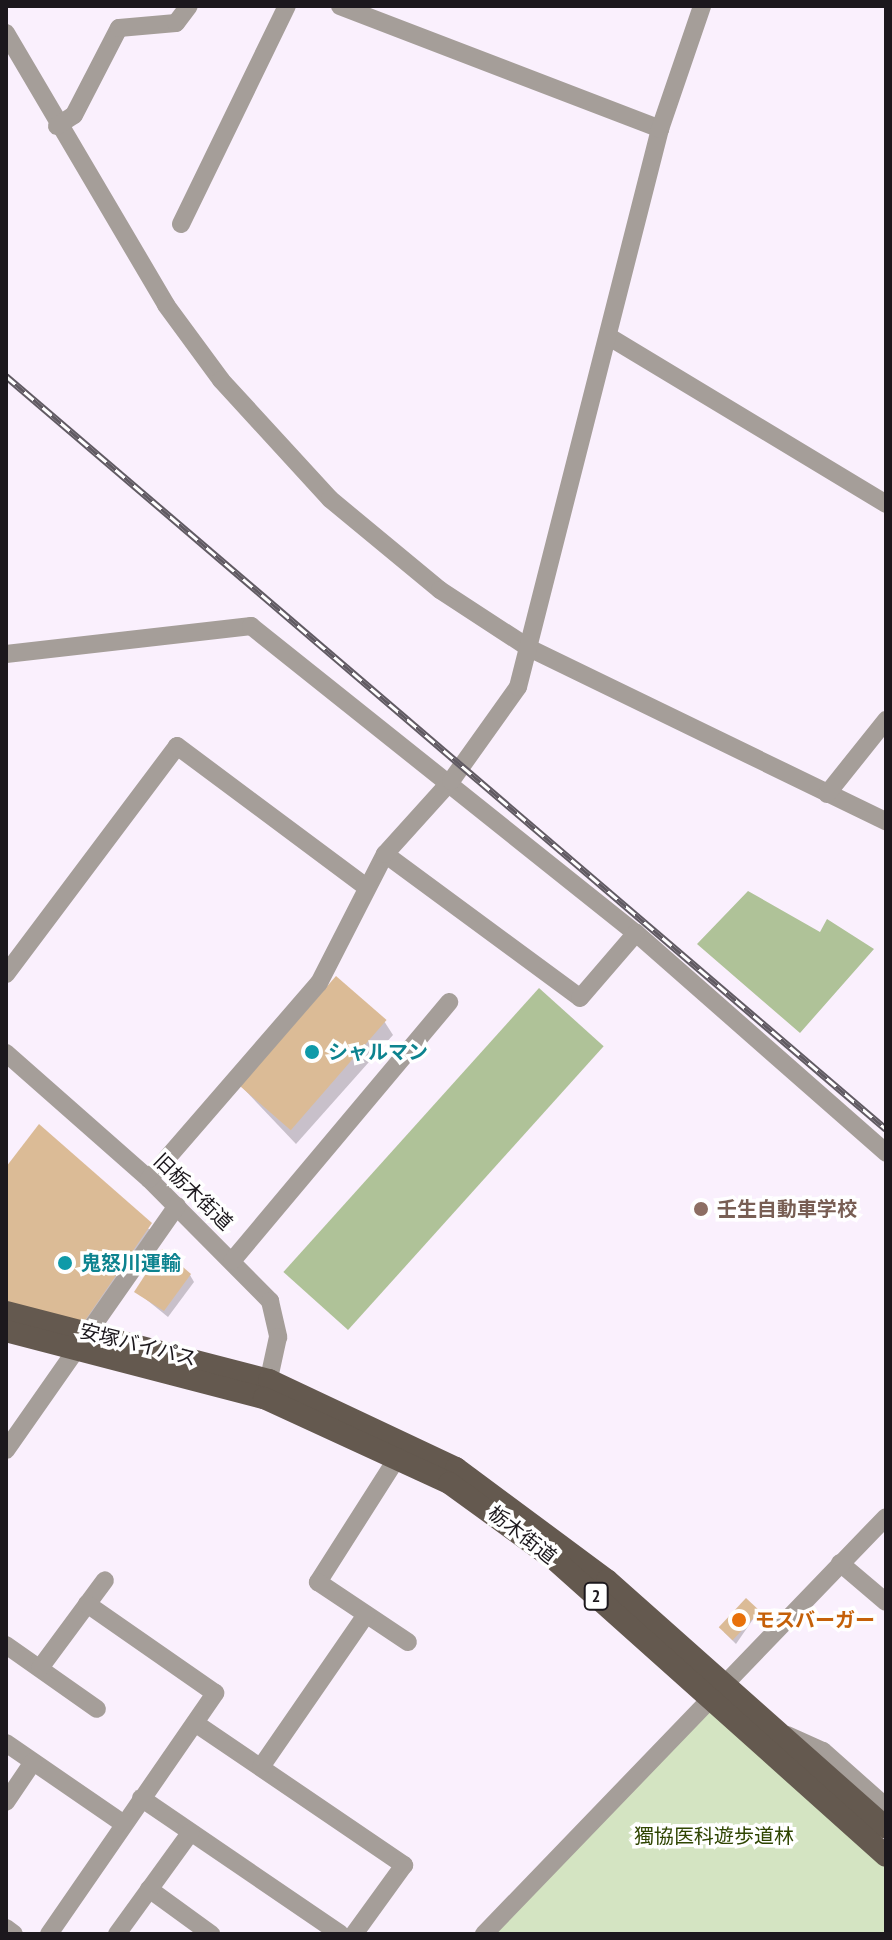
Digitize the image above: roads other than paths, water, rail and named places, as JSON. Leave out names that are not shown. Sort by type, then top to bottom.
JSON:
[{"type":"main road","name":"安塚バイパス","points":[[6,1312],[82,1339],[266,1389]]},
{"type":"main road","name":"安塚バイパス","points":[[6,1331],[82,1339]]},
{"type":"main road","name":"栃木街道","points":[[266,1389],[399,1455],[513,1526],[720,1692],[777,1731],[886,1828]]},
{"type":"main road","name":"栃木街道","points":[[266,1389],[456,1468],[549,1533],[720,1692],[886,1856]]},
{"type":"street","points":[[57,126],[74,115],[119,28],[176,23],[189,6]]},
{"type":"street","points":[[181,224],[287,6]]},
{"type":"street","points":[[340,6],[660,129]]},
{"type":"street","points":[[149,1179],[319,983],[385,854],[451,781],[518,687],[611,338],[660,129],[702,6]]},
{"type":"street","points":[[6,33],[57,126],[166,305],[278,446],[384,545],[529,648],[886,821]]},
{"type":"street","points":[[611,338],[886,504]]},
{"type":"street","points":[[6,654],[251,626],[451,781],[636,933],[886,1153]]},
{"type":"street","points":[[827,794],[886,720]]},
{"type":"street","points":[[6,974],[177,746],[366,887]]},
{"type":"street","points":[[385,854],[580,998],[636,933]]},
{"type":"street","points":[[232,1261],[449,1002]]},
{"type":"street","name":"旧栃木街道","points":[[6,1053],[149,1179],[232,1261],[276,1311],[266,1389]]},
{"type":"street","points":[[6,1450],[177,1206]]},
{"type":"street","points":[[399,1455],[318,1582],[408,1642]]},
{"type":"street","points":[[484,1934],[886,1517]]},
{"type":"street","points":[[840,1563],[886,1602]]},
{"type":"street","points":[[40,1668],[105,1580]]},
{"type":"street","points":[[49,1934],[215,1693],[87,1604]]},
{"type":"street","points":[[261,1767],[366,1615]]},
{"type":"street","points":[[6,1645],[97,1709]]},
{"type":"street","points":[[195,1723],[404,1865],[354,1934]]},
{"type":"street","points":[[777,1731],[823,1751],[886,1807]]},
{"type":"street","points":[[6,1743],[124,1824]]},
{"type":"street","points":[[6,1802],[33,1762]]},
{"type":"street","points":[[141,1798],[340,1934]]},
{"type":"street","points":[[117,1934],[190,1833]]},
{"type":"street","points":[[149,1889],[211,1934]]},
{"type":"street","points":[[6,1928],[14,1934]]},
{"type":"railway","points":[[6,376],[886,1129]]},
{"type":"place","name":"シャルマン","points":[[312,1052]]},
{"type":"place","name":"壬生自動車学校","points":[[701,1209]]},
{"type":"place","name":"鬼怒川運輸","points":[[65,1263]]},
{"type":"place","name":"モスバーガー","points":[[739,1620]]},
{"type":"park label","name":"獨協医科遊歩道林","points":[[714,1836]]}]
